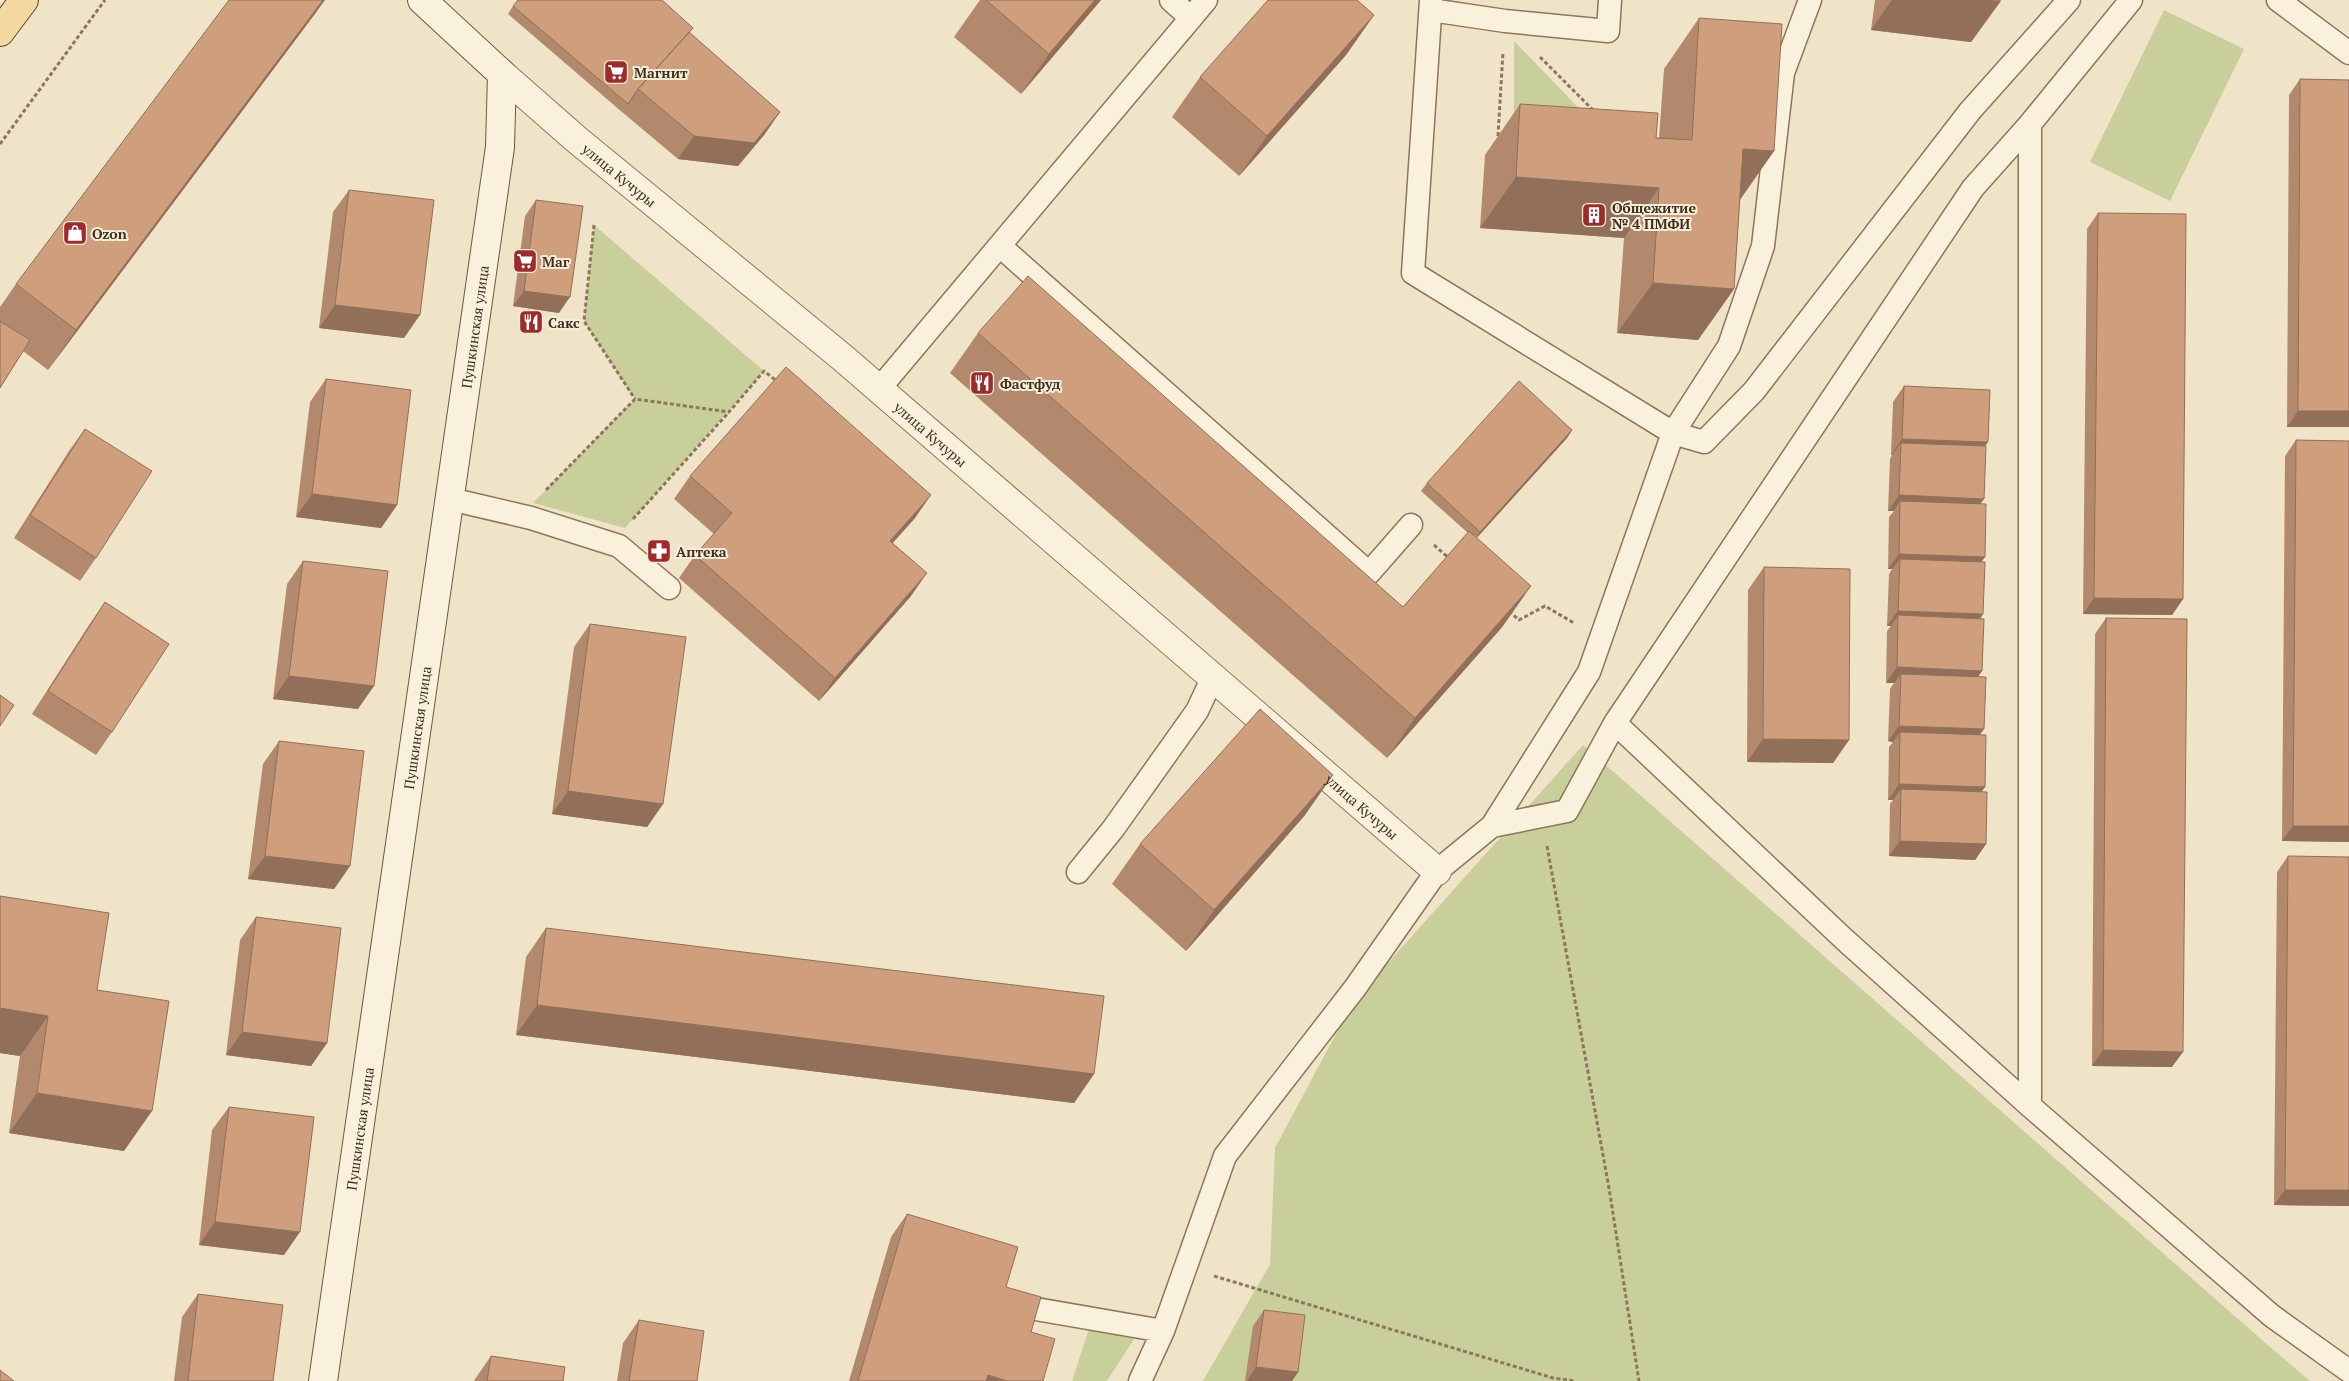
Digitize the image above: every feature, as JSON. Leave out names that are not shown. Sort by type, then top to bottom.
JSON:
[{"type":"main road","points":[[0,32],[24,0]]},
{"type":"street","name":"улица Кучуры","points":[[422,0],[576,139],[879,389],[1438,870]]},
{"type":"street","name":"Пушкинская улица","points":[[323,1381],[500,147],[502,74]]},
{"type":"lane","points":[[1171,0],[1191,18]]},
{"type":"lane","points":[[879,389],[1206,0]]},
{"type":"lane","points":[[1610,0],[1608,31],[1505,21],[1431,5],[1413,273],[1673,433],[1704,442],[1754,391],[1970,111],[2068,0]]},
{"type":"lane","points":[[1140,1381],[1163,1330],[1224,1156],[1355,988],[1438,870],[1492,826],[1590,672],[1673,433],[1729,346],[1763,246],[1783,73],[1810,0]]},
{"type":"lane","points":[[1492,826],[1567,811],[1615,723],[1973,188],[2030,124],[2131,0]]},
{"type":"lane","points":[[2278,0],[2349,53]]},
{"type":"lane","points":[[2030,124],[2030,1106]]},
{"type":"lane","points":[[1000,246],[1369,573],[1411,525]]},
{"type":"lane","points":[[450,499],[531,518],[619,546],[670,588]]},
{"type":"lane","points":[[1078,872],[1113,830],[1197,711],[1212,677]]},
{"type":"lane","points":[[1615,723],[1845,940],[2030,1106],[2272,1316],[2349,1371]]},
{"type":"lane","points":[[1007,1304],[1163,1330]]},
{"type":"path","points":[[0,144],[105,0]]},
{"type":"path","points":[[1505,21],[1601,118]]},
{"type":"path","points":[[1498,136],[1505,21]]},
{"type":"path","points":[[594,225],[584,321],[635,399],[729,412]]},
{"type":"path","points":[[632,521],[764,371],[778,382]]},
{"type":"path","points":[[540,496],[635,399]]},
{"type":"path","points":[[1411,525],[1454,563]]},
{"type":"path","points":[[1504,607],[1518,620],[1545,606],[1577,624],[1600,643]]},
{"type":"path","points":[[1542,816],[1609,1188],[1639,1381]]},
{"type":"path","points":[[1185,1268],[1553,1378],[1576,1381]]},
{"type":"green space","points":[[2164,10],[2244,49],[2170,201],[2090,162]]},
{"type":"green space","points":[[1514,41],[1623,154],[1514,142]]},
{"type":"green space","points":[[594,225],[764,371],[625,528],[533,503],[635,399],[584,321]]},
{"type":"green space","points":[[1583,745],[2310,1381],[1203,1381],[1270,1264],[1275,1148],[1353,1002]]},
{"type":"green space","points":[[1089,1329],[1134,1339],[1107,1381],[1072,1381]]},
{"type":"building","points":[[229,0],[323,0],[76,330],[16,284]]},
{"type":"building","name":"Магнит","points":[[518,0],[662,0],[693,28],[638,89],[628,104],[513,6]]},
{"type":"building","points":[[986,0],[1095,0],[1049,54]]},
{"type":"building","points":[[1268,0],[1357,0],[1374,15],[1267,136],[1200,77]]},
{"type":"building","points":[[1699,18],[1782,24],[1774,151],[1743,149],[1734,289],[1653,283],[1659,188],[1516,177],[1520,104],[1658,113],[1656,138],[1692,140]]},
{"type":"building","points":[[689,32],[780,112],[754,143],[694,136],[638,89]]},
{"type":"building","points":[[2300,79],[2349,80],[2349,411],[2298,411]]},
{"type":"building","points":[[349,190],[434,200],[420,315],[335,305]]},
{"type":"building","points":[[536,200],[583,206],[570,297],[524,291]]},
{"type":"building","points":[[2098,213],[2186,214],[2183,599],[2094,598]]},
{"type":"building","points":[[1028,276],[1403,607],[1469,531],[1531,586],[1415,718],[978,333]]},
{"type":"building","points":[[0,321],[30,340],[0,388]]},
{"type":"building","points":[[786,367],[931,495],[890,541],[927,573],[835,678],[695,555],[732,513],[690,476]]},
{"type":"building","points":[[326,379],[411,390],[397,505],[312,494]]},
{"type":"building","points":[[1519,381],[1572,430],[1480,532],[1427,483]]},
{"type":"building","points":[[1904,386],[1990,390],[1988,442],[1902,439]]},
{"type":"building","points":[[85,429],[152,471],[96,558],[30,515]]},
{"type":"building","points":[[2296,440],[2349,441],[2349,826],[2293,826]]},
{"type":"building","points":[[1901,443],[1986,446],[1984,499],[1899,495]]},
{"type":"building","points":[[1900,501],[1986,504],[1985,557],[1899,554]]},
{"type":"building","points":[[1900,559],[1985,562],[1983,614],[1898,611]]},
{"type":"building","points":[[303,561],[388,571],[374,686],[289,676]]},
{"type":"building","points":[[1764,567],[1850,569],[1849,740],[1763,739]]},
{"type":"building","points":[[105,602],[169,644],[112,732],[48,691]]},
{"type":"building","points":[[1898,615],[1984,619],[1982,671],[1897,667]]},
{"type":"building","points":[[2106,618],[2187,619],[2183,1052],[2103,1050]]},
{"type":"building","points":[[590,624],[686,637],[663,804],[568,791]]},
{"type":"building","points":[[1901,674],[1986,677],[1984,729],[1899,726]]},
{"type":"building","points":[[0,695],[14,705],[0,726]]},
{"type":"building","points":[[1260,709],[1333,775],[1214,910],[1140,844]]},
{"type":"building","points":[[1900,732],[1986,735],[1985,787],[1899,784]]},
{"type":"building","points":[[279,741],[364,751],[350,866],[265,856]]},
{"type":"building","points":[[1901,789],[1987,792],[1986,844],[1900,841]]},
{"type":"building","points":[[2288,856],[2349,857],[2349,1190],[2285,1190]]},
{"type":"building","points":[[0,896],[109,913],[97,990],[169,1001],[152,1111],[37,1093],[48,1016],[0,1008]]},
{"type":"building","points":[[256,917],[341,928],[327,1043],[242,1032]]},
{"type":"building","points":[[546,928],[1104,996],[1094,1074],[537,1005]]},
{"type":"building","points":[[229,1107],[314,1117],[300,1232],[215,1222]]},
{"type":"building","points":[[907,1214],[1018,1247],[1006,1287],[1041,1297],[1031,1332],[1055,1339],[1043,1381],[1007,1381],[988,1375],[986,1381],[858,1381]]},
{"type":"building","points":[[198,1294],[283,1305],[273,1381],[188,1381]]},
{"type":"building","points":[[1264,1310],[1305,1315],[1298,1372],[1256,1367]]},
{"type":"building","points":[[639,1320],[704,1331],[697,1381],[629,1381]]},
{"type":"building","points":[[491,1356],[565,1367],[563,1381],[487,1381]]},
{"type":"building","points":[[0,1370],[14,1381],[0,1381]]},
{"type":"place","name":"Магнит","points":[[616,72]]},
{"type":"place","name":"Общежитие № 4 ПМФИ","points":[[1594,215]]},
{"type":"place","name":"Ozon","points":[[75,233]]},
{"type":"place","name":"Маг","points":[[525,261]]},
{"type":"place","name":"Сакс","points":[[531,322]]},
{"type":"place","name":"Фастфуд","points":[[982,383]]},
{"type":"place","name":"Аптека","points":[[659,551]]}]
